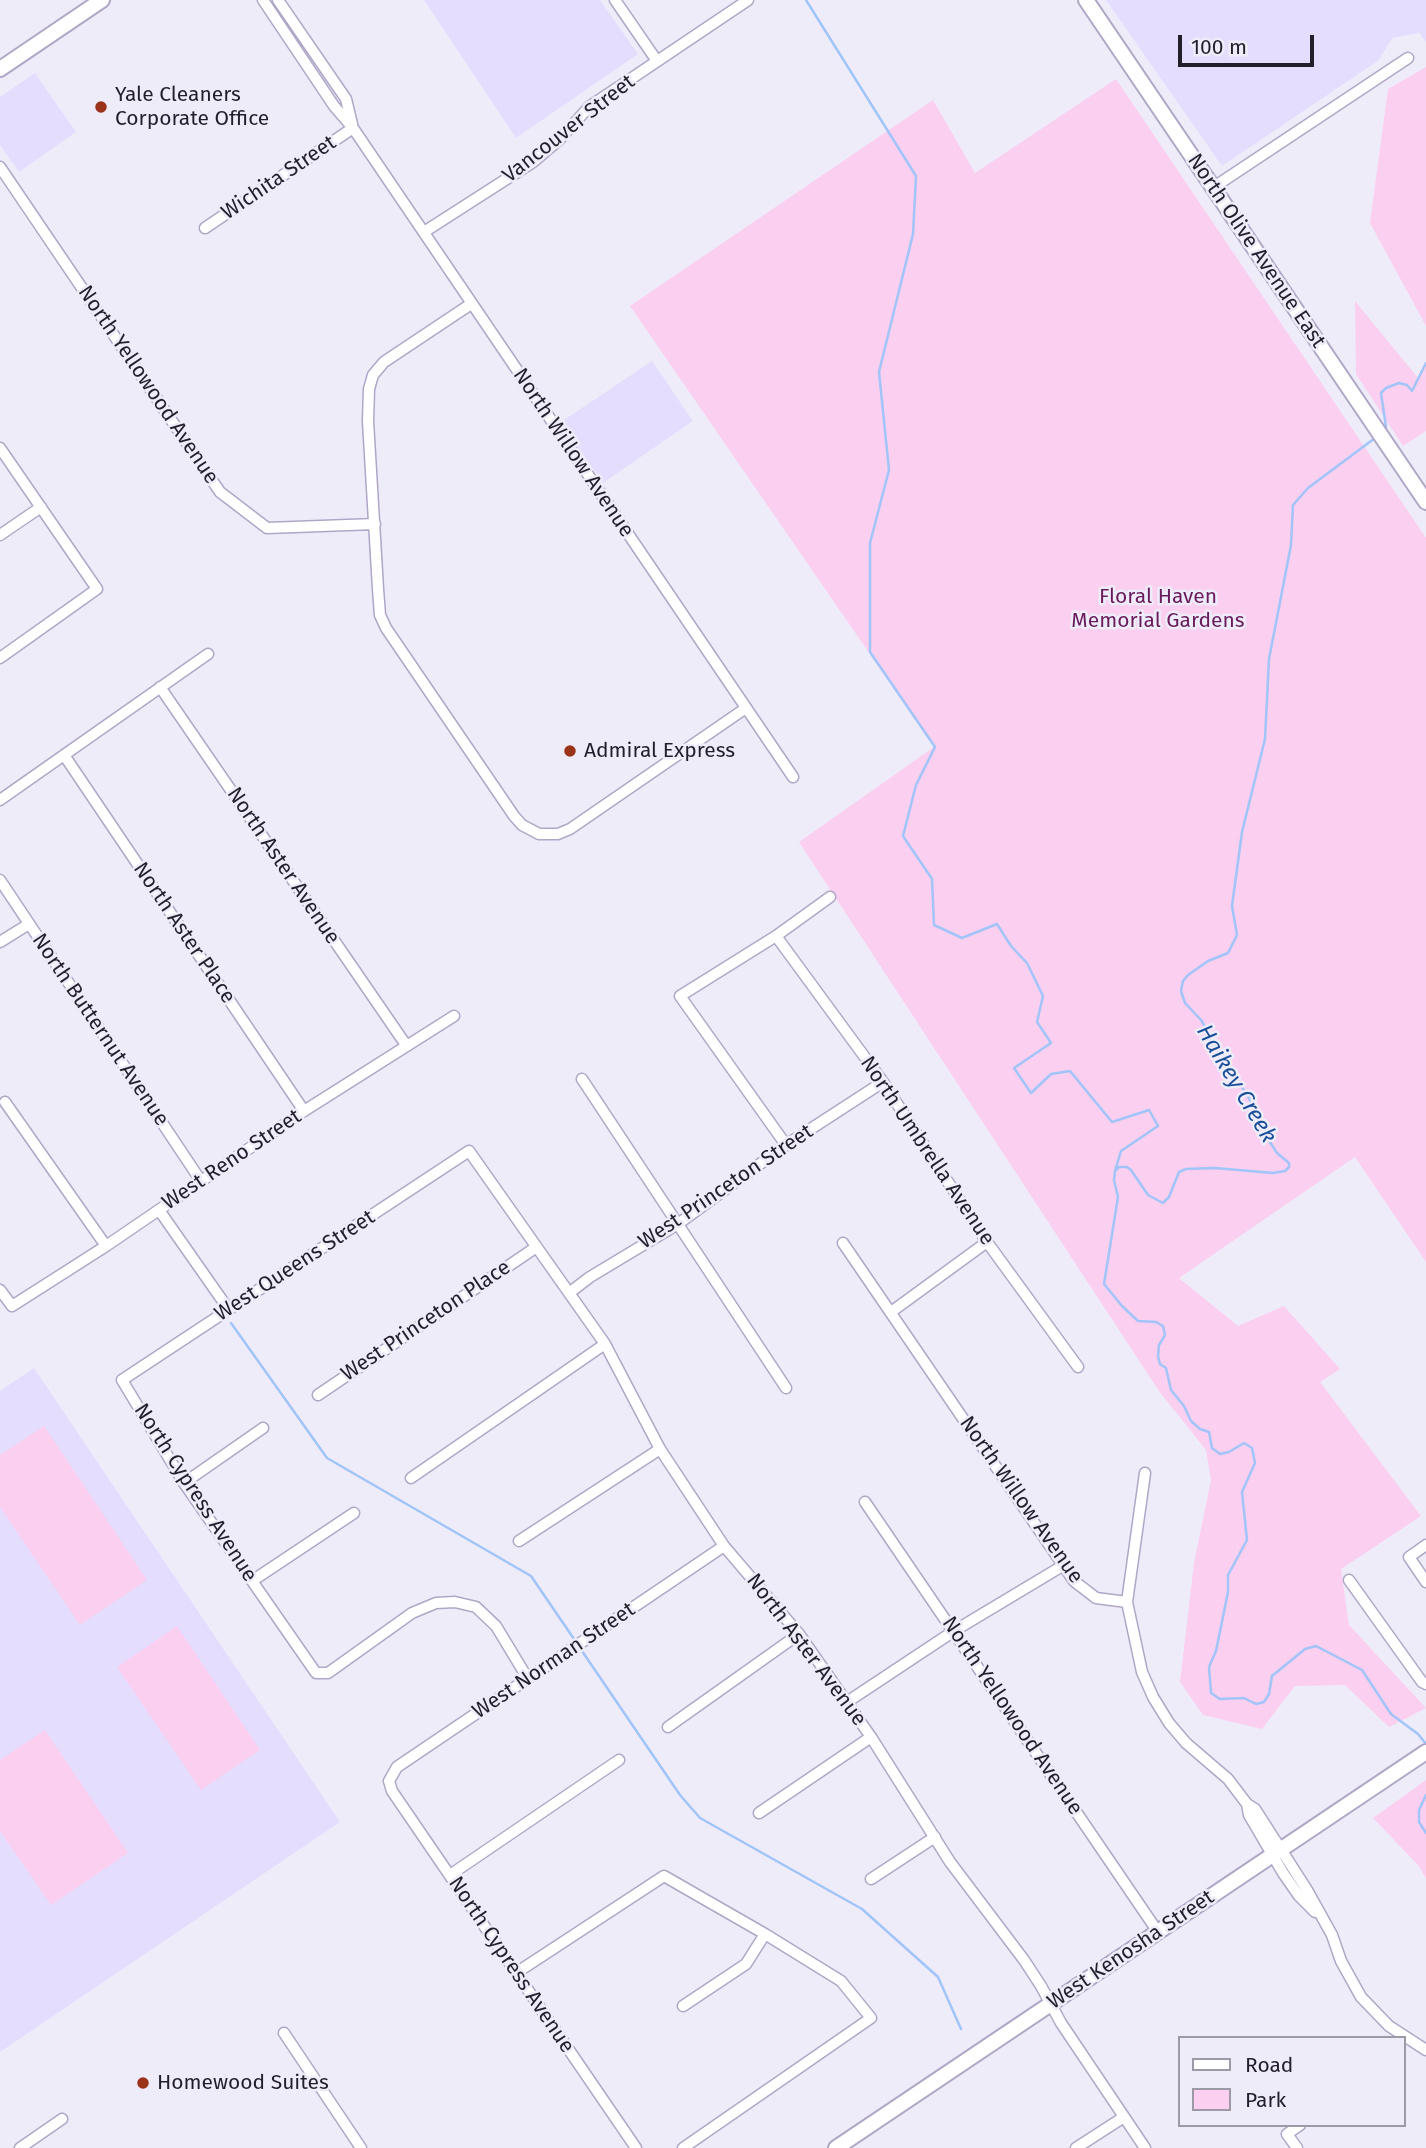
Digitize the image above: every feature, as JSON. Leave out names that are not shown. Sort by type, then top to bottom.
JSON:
[{"type":"main road","points":[[0,69],[102,0]]},
{"type":"main road","name":"North Olive Avenue East","points":[[1086,0],[1426,502]]},
{"type":"main road","name":"West Kenosha Street","points":[[836,2148],[1426,1752]]},
{"type":"street","name":"North Willow Avenue","points":[[263,0],[334,106],[353,128],[424,232],[793,777]]},
{"type":"street","name":"North Willow Avenue","points":[[278,0],[346,99],[353,128]]},
{"type":"street","points":[[615,0],[657,61]]},
{"type":"street","name":"Vancouver Street","points":[[424,232],[533,162],[560,139],[589,107],[748,0]]},
{"type":"street","points":[[1214,187],[1408,58]]},
{"type":"street","name":"Wichita Street","points":[[205,228],[353,128]]},
{"type":"street","name":"North Yellowood Avenue","points":[[0,167],[220,492],[267,528],[375,524]]},
{"type":"street","points":[[471,304],[384,362],[373,375],[368,400],[380,615],[386,628],[522,825],[539,834],[548,835],[570,829],[747,708]]},
{"type":"street","points":[[0,448],[97,589],[0,658]]},
{"type":"street","points":[[0,536],[41,508]]},
{"type":"street","points":[[0,800],[208,654]]},
{"type":"street","name":"North Aster Avenue","points":[[160,687],[406,1045]]},
{"type":"street","name":"North Aster Place","points":[[64,755],[304,1111]]},
{"type":"street","name":"North Butternut Avenue","points":[[0,880],[201,1181]]},
{"type":"street","points":[[786,1144],[680,996],[776,936],[830,897]]},
{"type":"street","points":[[0,943],[29,924]]},
{"type":"street","name":"North Umbrella Avenue","points":[[776,936],[883,1082],[987,1242],[1077,1367]]},
{"type":"street","name":"West Reno Street","points":[[0,1290],[12,1306],[106,1246],[304,1111],[454,1016]]},
{"type":"street","points":[[582,1079],[786,1388]]},
{"type":"street","name":"West Princeton Street","points":[[569,1293],[590,1277],[678,1224],[786,1144],[883,1082]]},
{"type":"street","points":[[5,1102],[106,1246]]},
{"type":"street","name":"North Aster Avenue","points":[[469,1152],[604,1344],[660,1449],[724,1546],[799,1634],[847,1702],[972,1892],[1024,1960],[1060,2023],[1145,2148]]},
{"type":"street","name":"West Queens Street","points":[[122,1380],[469,1152]]},
{"type":"street","points":[[159,1210],[229,1310]]},
{"type":"street","name":"North Willow Avenue","points":[[843,1242],[1074,1581],[1096,1598],[1127,1602]]},
{"type":"street","points":[[891,1312],[987,1242]]},
{"type":"street","name":"West Princeton Place","points":[[318,1395],[535,1248]]},
{"type":"street","points":[[411,1478],[604,1344]]},
{"type":"street","name":"North Cypress Avenue","points":[[122,1380],[184,1483],[316,1674],[328,1673],[412,1613],[436,1603],[455,1602],[476,1607],[496,1626],[528,1679]]},
{"type":"street","points":[[184,1483],[263,1428]]},
{"type":"street","points":[[519,1541],[660,1449]]},
{"type":"street","points":[[1145,1474],[1127,1602],[1142,1672],[1169,1723],[1186,1743],[1228,1779],[1247,1804],[1255,1809],[1277,1852],[1332,1935],[1350,1980],[1373,2012],[1402,2036]]},
{"type":"street","name":"North Yellowood Avenue","points":[[865,1502],[1158,1932]]},
{"type":"street","points":[[252,1581],[354,1513]]},
{"type":"street","points":[[1426,1545],[1409,1557],[1426,1581]]},
{"type":"street","name":"West Norman Street","points":[[389,1781],[397,1767],[724,1546]]},
{"type":"street","points":[[847,1702],[954,1631],[1064,1565]]},
{"type":"street","points":[[1349,1580],[1426,1684]]},
{"type":"street","points":[[668,1727],[799,1634]]},
{"type":"street","points":[[759,1813],[871,1737]]},
{"type":"street","points":[[450,1875],[619,1760]]},
{"type":"street","name":"North Cypress Avenue","points":[[389,1781],[392,1791],[636,2148]]},
{"type":"street","points":[[871,1879],[935,1837]]},
{"type":"street","points":[[516,1973],[664,1876],[841,1981],[871,2018],[683,2148]]},
{"type":"street","points":[[683,2006],[746,1964],[765,1934]]},
{"type":"street","points":[[284,2033],[361,2148]]},
{"type":"street","points":[[1405,2038],[1426,2050]]},
{"type":"street","points":[[1076,2148],[1124,2116]]},
{"type":"street","points":[[20,2148],[62,2119]]},
{"type":"street","points":[[1297,2127],[1287,2134],[1297,2148]]},
{"type":"shaded area","points":[[424,0],[600,0],[638,54],[516,138]]},
{"type":"shaded area","points":[[1106,0],[1426,0],[1426,42],[1419,33],[1392,38],[1379,60],[1222,166]]},
{"type":"shaded area","points":[[35,73],[76,132],[19,172],[0,145],[0,97]]},
{"type":"shaded area","points":[[652,361],[693,421],[603,483],[561,422]]},
{"type":"shaded area","points":[[34,1368],[340,1822],[0,2052],[0,1391]]},
{"type":"green space","points":[[1426,67],[1426,326],[1370,223],[1388,89]]},
{"type":"green space","name":"Floral Haven Memorial Gardens","points":[[1116,79],[1426,538],[1426,1262],[1355,1157],[1179,1278],[1238,1326],[1284,1306],[1340,1369],[1320,1382],[1421,1516],[1341,1569],[1349,1625],[1426,1708],[1389,1727],[1345,1685],[1295,1686],[1262,1729],[1203,1715],[1180,1682],[1194,1563],[1211,1480],[1206,1450],[1159,1391],[799,842],[934,747],[630,306],[933,100],[975,173]]},
{"type":"green space","points":[[1355,301],[1418,378],[1426,363],[1426,431],[1403,446],[1356,374]]},
{"type":"green space","points":[[44,1426],[147,1580],[80,1625],[0,1507],[0,1455]]},
{"type":"green space","points":[[177,1626],[260,1750],[201,1790],[117,1667]]},
{"type":"green space","points":[[45,1730],[128,1853],[51,1905],[0,1831],[0,1760]]},
{"type":"green space","points":[[1426,1780],[1426,1878],[1418,1865],[1373,1818]]},
{"type":"waterway","points":[[806,0],[916,176],[913,234],[879,372],[889,470],[870,543],[870,652],[935,747],[916,785],[903,836],[932,879],[934,925],[962,938],[997,924],[1011,946],[1027,963],[1043,996],[1037,1022],[1051,1043],[1014,1068],[1031,1093],[1051,1074],[1070,1071],[1112,1122],[1149,1110],[1158,1126],[1121,1151],[1115,1171]]},
{"type":"waterway","name":"Haikey Creek","points":[[1383,432],[1386,427],[1381,393],[1399,383],[1407,385],[1412,391],[1426,363]]},
{"type":"waterway","name":"Haikey Creek","points":[[1375,438],[1308,488],[1293,505],[1291,545],[1269,659],[1265,739],[1242,832],[1232,906],[1237,935],[1228,953],[1208,961],[1188,975],[1183,981],[1181,991],[1185,1003],[1201,1020],[1212,1038],[1220,1065],[1234,1074],[1263,1123],[1266,1136],[1277,1153],[1289,1163],[1289,1167],[1285,1171],[1273,1173],[1215,1168],[1186,1169],[1179,1172],[1169,1197],[1163,1203],[1148,1195],[1131,1170],[1119,1167],[1115,1171],[1118,1197],[1104,1284],[1138,1321],[1156,1322],[1163,1326],[1165,1335],[1159,1345],[1160,1364],[1166,1368],[1171,1390],[1184,1406],[1191,1421],[1200,1429],[1209,1432],[1212,1448],[1220,1454],[1244,1443],[1252,1448],[1255,1463],[1242,1492],[1247,1540],[1228,1575],[1228,1592],[1216,1651],[1209,1667],[1211,1693],[1220,1699],[1244,1698],[1256,1704],[1264,1702],[1269,1694],[1272,1676],[1305,1649],[1316,1646],[1362,1670],[1391,1714],[1418,1734],[1426,1744]]},
{"type":"waterway","points":[[231,1323],[327,1458],[531,1576],[574,1639]]},
{"type":"waterway","points":[[582,1651],[680,1795],[700,1818],[862,1909],[938,1977],[961,2029]]},
{"type":"waterway","name":"Haikey Creek","points":[[1426,1795],[1419,1810],[1419,1822],[1426,1833]]},
{"type":"place","name":"Yale Cleaners Corporate Office","points":[[101,107]]},
{"type":"place","name":"Admiral Express","points":[[570,751]]},
{"type":"place","name":"Homewood Suites","points":[[143,2083]]}]
